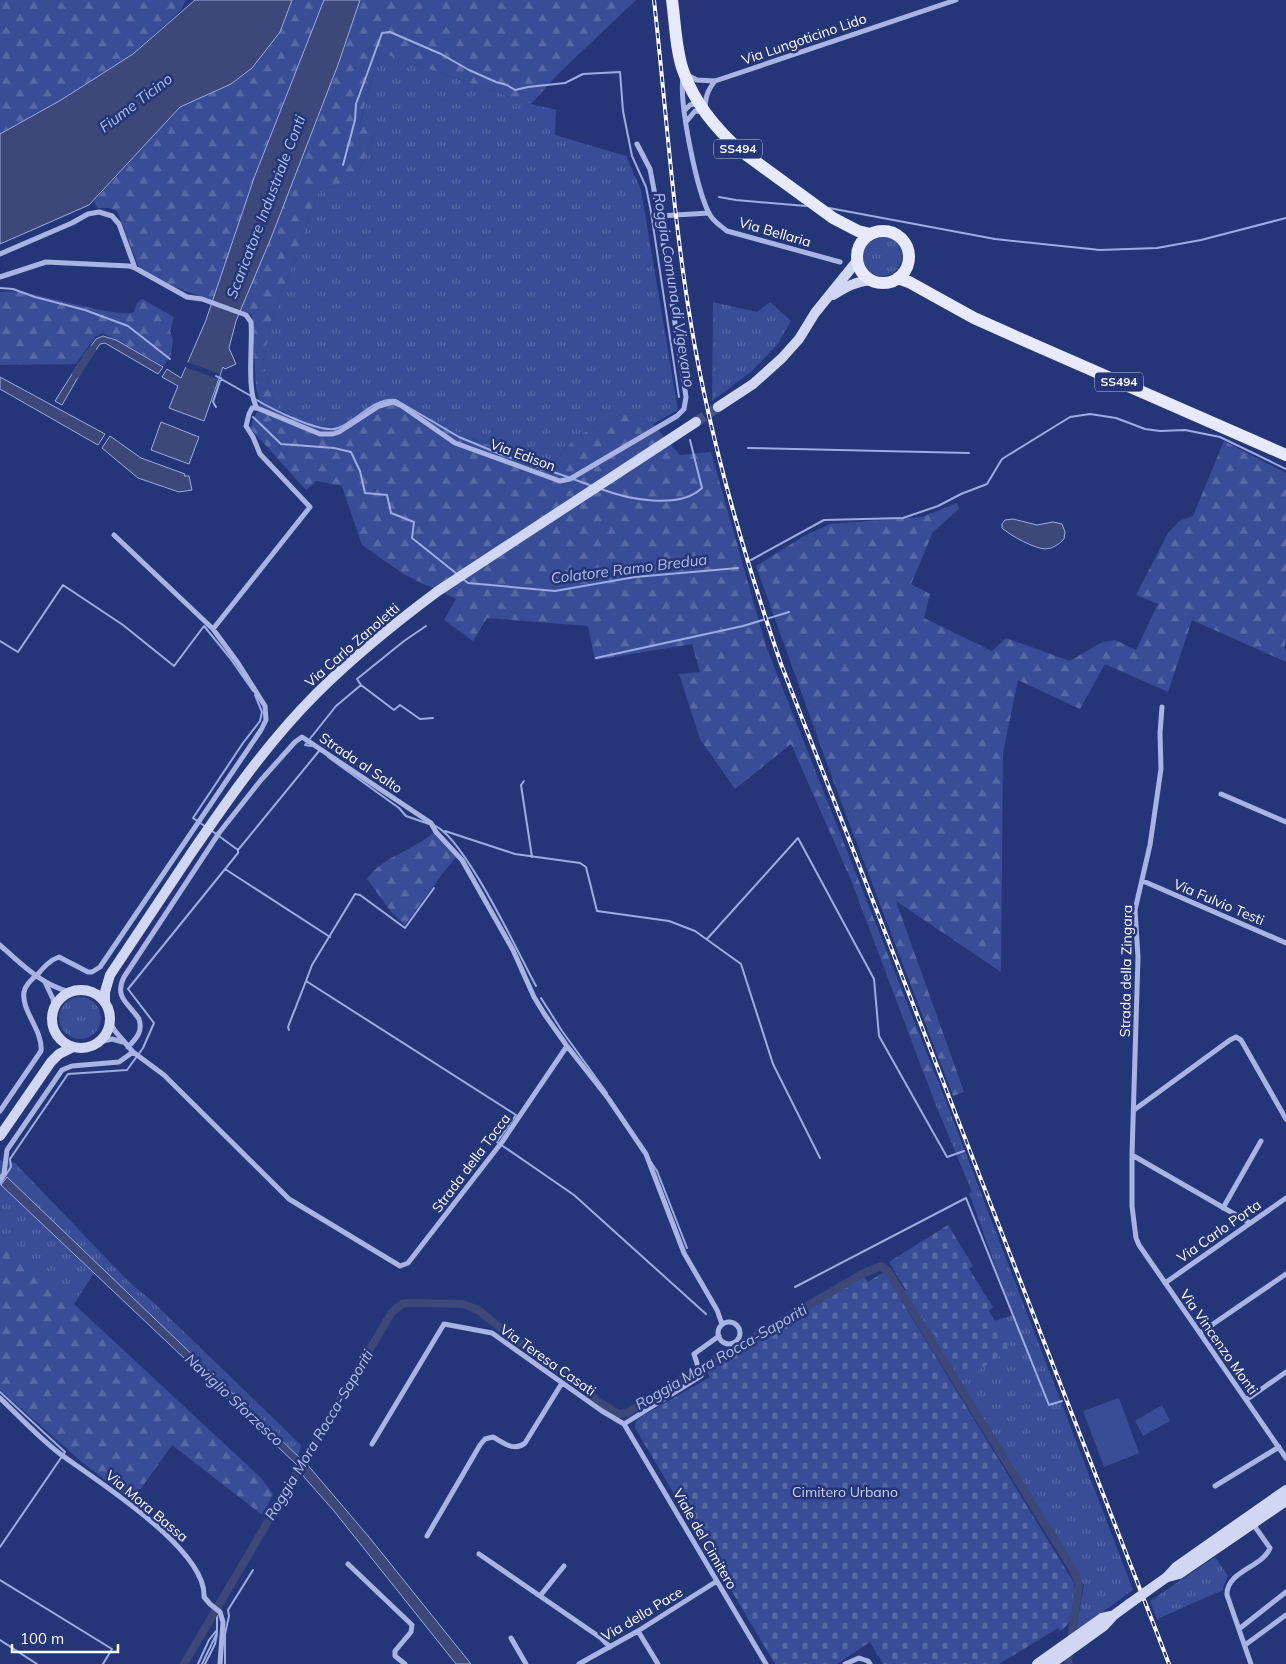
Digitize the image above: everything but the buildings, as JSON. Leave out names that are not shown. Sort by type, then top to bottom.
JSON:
[{"type":"main road","name":"SS494","points":[[672,0],[684,73],[703,108],[730,141],[833,218],[858,231],[870,234],[886,231],[898,235],[908,247],[911,269],[918,279],[953,306]]},
{"type":"main road","name":"SS494","points":[[833,218],[852,238],[862,272],[872,280]]},
{"type":"main road","points":[[718,407],[753,384],[782,358],[825,302],[857,256],[864,239],[870,234]]},
{"type":"main road","points":[[825,302],[852,284],[872,280],[885,283],[898,278],[907,268],[909,262]]},
{"type":"main road","name":"SS494","points":[[898,278],[909,282],[974,318],[1286,455]]},
{"type":"main road","name":"Via Carlo Zanoletti","points":[[105,1003],[104,992],[110,975],[208,829],[236,788],[316,694],[400,619],[459,577],[696,422]]},
{"type":"main road","name":"Via Carlo Zanoletti","points":[[86,990],[96,986],[110,975]]},
{"type":"main road","points":[[86,990],[100,997],[105,1003],[109,1012],[109,1022],[107,1029],[98,1042],[82,1048],[74,1047],[60,1039],[56,1033],[52,1020],[54,1008],[63,996],[70,992],[86,990]]},
{"type":"main road","points":[[0,1136],[51,1062],[55,1053],[56,1033]]},
{"type":"main road","points":[[51,1062],[60,1054],[74,1047]]},
{"type":"main road","points":[[1167,1578],[1176,1567],[1286,1490]]},
{"type":"main road","points":[[1037,1664],[1063,1651],[1102,1618],[1114,1614],[1167,1578],[1179,1574],[1286,1500]]},
{"type":"main road","points":[[1051,1664],[1063,1651]]},
{"type":"street","name":"Via Lungoticino Lido","points":[[715,81],[956,0]]},
{"type":"street","points":[[684,73],[697,80],[715,81]]},
{"type":"street","name":"Via Bellaria","points":[[684,73],[682,86],[686,122],[698,179],[709,213],[713,219],[728,231],[840,262]]},
{"type":"street","points":[[703,108],[708,90],[715,81]]},
{"type":"street","points":[[684,111],[696,102],[703,108]]},
{"type":"street","points":[[686,122],[694,112],[703,108]]},
{"type":"street","name":"Via Edison","points":[[257,408],[320,434],[333,434],[380,406],[393,402],[402,406],[455,443],[560,481],[572,478],[677,416],[684,409],[686,397],[659,216],[650,170],[637,144]]},
{"type":"street","points":[[0,254],[72,223],[88,214],[99,212],[112,216],[119,224],[135,268]]},
{"type":"street","points":[[659,216],[709,213]]},
{"type":"street","points":[[0,277],[46,262],[116,265],[135,268],[187,297],[202,299],[246,315],[251,322],[252,376],[257,408],[252,408],[246,426],[253,437],[258,451],[310,507],[213,629]]},
{"type":"street","points":[[0,1112],[41,1051],[42,1042],[24,1002],[24,990],[52,960],[59,958],[88,972],[92,972],[100,967],[260,730],[266,715],[265,706],[261,698],[213,629],[114,535]]},
{"type":"street","name":"Strada della Zingara","points":[[1136,1238],[1132,1206],[1138,957],[1135,910],[1150,845],[1161,769],[1160,733],[1162,707]]},
{"type":"street","name":"Strada al Salto","points":[[127,1045],[137,1037],[140,1031],[140,1024],[139,1019],[120,993],[119,987],[124,977],[215,839],[261,780],[295,742],[302,737],[433,826],[462,860],[513,950],[534,997],[567,1046]]},
{"type":"street","points":[[1221,794],[1286,822]]},
{"type":"street","name":"Via Fulvio Testi","points":[[1143,881],[1286,943]]},
{"type":"street","points":[[0,945],[36,976],[58,989],[70,992]]},
{"type":"street","points":[[43,980],[48,987],[54,1008]]},
{"type":"street","name":"Strada della Tocca","points":[[109,1022],[136,1054],[164,1075],[289,1199],[400,1266],[408,1263],[500,1144],[567,1046]]},
{"type":"street","points":[[1134,1110],[1236,1037],[1241,1040],[1286,1118]]},
{"type":"street","points":[[98,1042],[112,1039],[127,1045]]},
{"type":"street","points":[[567,1046],[608,1098],[646,1154],[684,1253],[717,1310],[722,1324]]},
{"type":"street","points":[[2,1176],[7,1150],[62,1070],[72,1066],[119,1062],[136,1054]]},
{"type":"street","points":[[1223,1208],[1260,1141]]},
{"type":"street","points":[[1132,1155],[1250,1223]]},
{"type":"street","name":"Via Carlo Porta","points":[[1165,1283],[1286,1198]]},
{"type":"street","name":"Via Vincenzo Monti","points":[[1136,1238],[1286,1458]]},
{"type":"street","points":[[1200,1333],[1286,1274]]},
{"type":"street","points":[[730,1322],[737,1324],[740,1335],[732,1344],[724,1342],[719,1336],[719,1329],[722,1324],[730,1322]]},
{"type":"street","name":"Via Teresa Casati","points":[[372,1444],[444,1324],[492,1333],[602,1411],[624,1424]]},
{"type":"street","points":[[624,1424],[701,1376],[694,1354],[719,1336]]},
{"type":"street","points":[[1246,1400],[1286,1372]]},
{"type":"street","points":[[427,1536],[485,1439],[493,1437],[517,1448],[525,1443],[562,1383]]},
{"type":"street","name":"Via Mora Bassa","points":[[0,1398],[63,1456],[135,1509],[182,1548],[199,1572],[205,1590],[204,1597],[220,1612],[223,1622],[220,1664]]},
{"type":"street","name":"Viale del Cimitero","points":[[624,1424],[766,1664]]},
{"type":"street","points":[[1215,1486],[1279,1447]]},
{"type":"street","points":[[1251,1664],[1227,1595],[1227,1588],[1232,1580],[1266,1556],[1270,1548],[1253,1523]]},
{"type":"street","points":[[479,1554],[601,1638],[610,1647]]},
{"type":"street","points":[[348,1564],[412,1625],[411,1632],[395,1651],[396,1656],[405,1664]]},
{"type":"street","points":[[540,1596],[564,1566]]},
{"type":"street","name":"Via della Pace","points":[[579,1664],[638,1631],[717,1581]]},
{"type":"street","points":[[1239,1629],[1286,1592]]},
{"type":"street","points":[[1244,1645],[1286,1615]]},
{"type":"street","points":[[638,1631],[658,1664]]},
{"type":"street","points":[[511,1638],[526,1664]]},
{"type":"street","points":[[845,1664],[859,1658],[868,1661],[870,1664]]},
{"type":"green space","points":[[0,0],[186,0],[181,10],[133,54],[61,100],[0,134]]},
{"type":"green space","points":[[292,0],[636,0],[558,74],[531,104],[379,52],[360,123],[376,134],[353,183],[319,190],[271,324],[263,362],[271,393],[279,411],[321,427],[333,427],[346,422],[372,403],[391,397],[458,432],[556,469],[562,452],[577,436],[625,413],[646,417],[680,455],[711,452],[766,646],[945,1099],[935,1103],[851,880],[791,744],[735,789],[700,739],[679,674],[700,672],[692,644],[595,660],[588,626],[487,618],[473,641],[444,620],[456,599],[405,575],[362,545],[342,486],[317,481],[306,490],[250,428],[260,404],[256,387],[252,315],[164,283],[139,268],[117,211],[108,208],[97,208],[94,201],[180,107],[231,84],[280,32]]},
{"type":"green space","points":[[379,52],[531,104],[556,110],[555,135],[626,156],[641,190],[678,410],[653,424],[646,417],[625,413],[577,436],[562,452],[556,469],[443,426],[372,403],[347,422],[339,426],[330,427],[304,421],[279,410],[271,393],[263,362],[271,324],[319,190],[353,183],[376,134],[360,124]]},
{"type":"green space","points":[[882,236],[896,242],[902,256],[896,270],[882,276],[868,270],[862,256],[868,242]]},
{"type":"green space","points":[[0,292],[30,294],[97,309],[126,313],[134,312],[137,303],[142,299],[174,317],[170,331],[173,340],[171,354],[164,366],[103,333],[95,337],[76,364],[0,365]]},
{"type":"green space","points":[[713,302],[757,312],[770,302],[791,321],[777,345],[752,371],[712,401]]},
{"type":"green space","points":[[1224,441],[1286,473],[1286,641],[1284,649],[1286,650],[1286,662],[1192,620],[1168,692],[1105,664],[1080,709],[1018,680],[1003,753],[1001,972],[896,901],[964,1092],[953,1096],[834,783],[756,566],[804,536],[830,524],[922,517],[957,503],[959,509],[933,532],[911,584],[930,594],[924,618],[992,651],[1006,638],[1070,661],[1102,642],[1115,640],[1136,650],[1158,604],[1136,595],[1168,533],[1179,521],[1193,516]]},
{"type":"green space","points":[[433,833],[456,857],[405,925],[392,913],[367,879],[381,865]]},
{"type":"green space","points":[[84,997],[92,1000],[98,1006],[101,1018],[98,1030],[92,1036],[76,1039],[68,1036],[62,1030],[59,1014],[62,1006],[68,1000]]},
{"type":"green space","points":[[945,1099],[1133,1590],[1080,1628],[1076,1629],[1084,1585],[906,1296],[909,1294],[1010,1349],[994,1321],[1013,1315],[969,1193],[972,1192],[935,1103]]},
{"type":"green space","points":[[0,1160],[15,1163],[128,1281],[152,1301],[301,1445],[298,1456],[101,1268],[92,1276],[74,1304],[0,1233]]},
{"type":"green space","name":"Cimitero Urbano","points":[[948,1225],[973,1266],[969,1269],[993,1307],[989,1311],[1011,1349],[976,1372],[959,1372],[909,1295],[901,1300],[1074,1583],[1072,1616],[1060,1631],[1058,1628],[999,1664],[883,1664],[870,1642],[837,1664],[775,1664],[635,1428],[636,1421],[710,1377],[707,1372],[863,1275],[868,1282],[884,1272],[898,1294],[906,1290],[889,1262]]},
{"type":"green space","points":[[0,1232],[74,1304],[261,1478],[273,1494],[262,1515],[172,1445],[132,1501],[82,1462],[0,1390]]},
{"type":"green space","points":[[1119,1398],[1139,1453],[1104,1467],[1083,1411]]},
{"type":"green space","points":[[1162,1405],[1170,1421],[1143,1436],[1135,1421]]},
{"type":"green space","points":[[1215,1557],[1228,1576],[1223,1590],[1157,1619],[1150,1601]]},
{"type":"water","name":"Fiume Ticino","points":[[195,0],[292,0],[280,32],[252,68],[231,84],[180,107],[89,205],[0,244],[0,134],[61,100],[133,54]]},
{"type":"water","name":"Scaricatore Industriale Conti","points":[[324,0],[360,0],[339,62],[271,238],[236,321],[229,348],[236,364],[225,369],[223,367],[204,421],[169,408],[178,386],[162,377],[167,369],[181,378],[206,320],[254,178]]},
{"type":"water","points":[[103,336],[116,340],[163,367],[158,374],[105,343],[100,344],[89,360],[83,357],[96,339]]},
{"type":"water","points":[[79,363],[84,367],[62,405],[55,401]]},
{"type":"water","points":[[0,377],[105,434],[98,445],[0,389]]},
{"type":"water","points":[[161,422],[199,437],[189,464],[151,450]]},
{"type":"water","points":[[110,436],[141,458],[185,474],[184,476],[189,476],[192,490],[179,492],[138,478],[102,448]]},
{"type":"water","points":[[1013,519],[1037,525],[1053,522],[1062,524],[1065,532],[1064,539],[1056,546],[1046,549],[1030,544],[1002,528],[1005,520]]},
{"type":"water","name":"Naviglio Sforzesco","points":[[7,1177],[301,1459],[297,1465],[1,1185]]},
{"type":"water","points":[[306,1463],[369,1537],[471,1664],[456,1664],[334,1511],[304,1477],[301,1470]]},
{"type":"pier","points":[[187,362],[220,374],[218,379],[185,367]]},
{"type":"waterway","name":"Roggia Comuna di Vigevano","points":[[343,165],[355,120],[356,104],[382,33],[390,32],[441,54],[469,70],[515,90],[565,83],[583,74],[620,72],[623,111],[632,156],[646,187],[651,212],[679,397]]},
{"type":"waterway","name":"Roggia Comuna di Vigevano","points":[[719,197],[806,206]]},
{"type":"waterway","name":"Roggia Comuna di Vigevano","points":[[829,208],[995,239],[1100,250],[1157,248],[1201,240],[1286,218]]},
{"type":"waterway","name":"Colatore Ramo Bredua","points":[[0,288],[13,289],[35,297],[85,310],[128,326],[170,359]]},
{"type":"waterway","points":[[76,374],[92,350]]},
{"type":"waterway","name":"Roggia Comuna di Vigevano","points":[[216,376],[251,396]]},
{"type":"waterway","name":"Colatore Ramo Bredua","points":[[216,407],[213,402],[221,378]]},
{"type":"waterway","name":"Roggia Comuna di Vigevano","points":[[255,399],[296,419],[320,428],[330,429],[345,425],[380,402],[396,400],[459,437],[500,454],[568,477]]},
{"type":"waterway","name":"Colatore Ramo Bredua","points":[[751,560],[824,520],[903,518],[938,506],[961,494],[987,484],[1002,459],[1070,417],[1090,414],[1116,418],[1145,429],[1160,431],[1185,430],[1220,437],[1286,469]]},
{"type":"waterway","name":"Colatore Ramo Bredua","points":[[253,417],[281,444],[334,448],[351,452],[360,471],[365,493],[387,495],[391,513],[414,522],[412,538],[457,574]]},
{"type":"waterway","name":"Roggia Comuna di Vigevano","points":[[601,489],[653,501],[667,501],[692,495],[702,488],[690,440]]},
{"type":"waterway","points":[[748,448],[969,453]]},
{"type":"waterway","name":"Roggia Comuna di Vigevano","points":[[573,479],[592,486]]},
{"type":"waterway","name":"Colatore Ramo Bredua","points":[[463,579],[468,583],[555,591],[635,577],[738,568]]},
{"type":"waterway","points":[[0,641],[18,652],[63,585],[123,625],[174,666],[204,626],[253,691]]},
{"type":"waterway","points":[[596,658],[743,626],[789,612]]},
{"type":"waterway","points":[[311,746],[305,745],[336,706],[361,685],[357,679],[404,641],[426,626]]},
{"type":"waterway","points":[[361,685],[394,710],[400,705],[420,719],[433,718]]},
{"type":"waterway","points":[[206,827],[193,818],[260,721],[262,712],[255,695]]},
{"type":"waterway","points":[[238,850],[319,751]]},
{"type":"waterway","points":[[328,757],[399,808],[406,816],[429,824]]},
{"type":"waterway","points":[[524,781],[521,785],[532,857]]},
{"type":"waterway","points":[[433,825],[445,833],[474,872],[504,924],[536,986]]},
{"type":"waterway","points":[[0,1184],[11,1167],[10,1159],[68,1074],[127,1070],[143,1048],[154,1023],[128,989],[238,853],[238,850],[212,831]]},
{"type":"waterway","points":[[445,831],[515,854],[580,863],[586,867],[597,911],[669,921],[695,931],[741,964],[773,1064],[820,1158]]},
{"type":"waterway","points":[[707,939],[798,838],[874,979],[879,1036],[947,1157],[964,1151]]},
{"type":"waterway","points":[[225,869],[330,937]]},
{"type":"waterway","points":[[434,888],[405,928],[360,895],[355,894],[312,965],[306,981],[516,1115],[497,1142],[574,1195],[706,1314]]},
{"type":"waterway","points":[[289,1030],[288,1027],[306,981]]},
{"type":"waterway","points":[[541,998],[562,1031],[607,1093]]},
{"type":"waterway","points":[[651,1162],[657,1171],[687,1248]]},
{"type":"waterway","points":[[795,1287],[966,1198],[1049,1405],[1062,1401]]},
{"type":"waterway","name":"Roggia Mora Rocca-Saporiti","points":[[184,1664],[392,1312],[402,1304],[463,1304],[478,1310],[516,1340],[570,1378],[600,1403],[618,1414],[627,1413],[671,1385],[862,1274],[881,1266],[888,1271],[1072,1568],[1079,1584],[1069,1664]]},
{"type":"waterway","points":[[0,1392],[65,1452],[0,1547]]},
{"type":"waterway","points":[[225,1664],[225,1634],[229,1616],[228,1610],[253,1570]]},
{"type":"waterway","points":[[0,1580],[112,1649],[103,1664]]},
{"type":"waterway","points":[[202,1664],[217,1633],[217,1616],[214,1613]]},
{"type":"waterway","points":[[198,1664],[209,1640],[216,1631]]},
{"type":"waterway","points":[[205,1664],[215,1644],[217,1634]]},
{"type":"waterway","points":[[0,1640],[37,1664]]},
{"type":"tunnel","points":[[696,422],[718,407]]},
{"type":"railway","points":[[654,0],[675,203],[691,324],[718,453],[741,538],[781,664],[1169,1664]]}]
